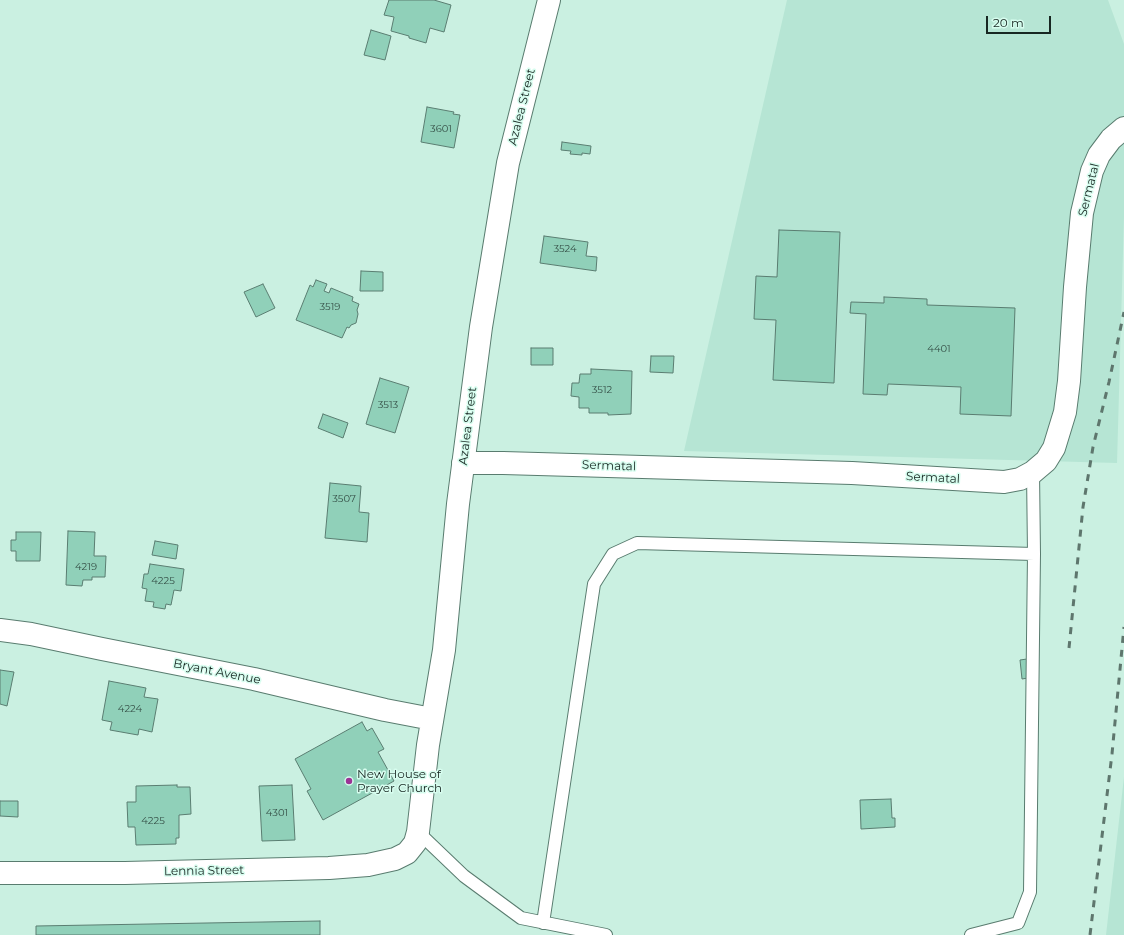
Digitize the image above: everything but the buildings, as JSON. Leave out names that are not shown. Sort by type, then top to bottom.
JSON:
[{"type":"street","name":"Azalea Street","points":[[407,853],[414,843],[418,832],[432,719],[444,650],[463,463],[481,327],[508,163],[549,0]]},
{"type":"street","name":"Sermatal","points":[[463,463],[510,463],[844,473],[1004,482],[1020,479],[1033,472],[1046,461],[1054,448],[1065,412],[1069,381],[1075,287],[1082,213],[1092,171],[1099,155],[1124,128]]},
{"type":"street","name":"Bryant Avenue","points":[[0,630],[31,634],[254,678],[385,710],[432,719]]},
{"type":"street","name":"Lennia Street","points":[[0,873],[124,873],[329,868],[368,865],[395,859],[407,853]]},
{"type":"lane","points":[[971,935],[1018,924],[1030,892],[1034,554],[1033,472]]},
{"type":"lane","points":[[543,923],[594,584],[613,554],[636,543],[1034,554]]},
{"type":"lane","points":[[418,832],[464,876],[521,918],[606,935]]},
{"type":"shaded area","points":[[787,0],[1108,0],[1124,44],[1124,216],[1117,463],[684,451]]},
{"type":"shaded area","points":[[1124,777],[1124,935],[1106,935]]},
{"type":"railway","points":[[1069,648],[1083,507],[1093,447],[1124,312]]},
{"type":"railway","points":[[1090,935],[1112,754],[1124,627]]},
{"type":"place","name":"New House of Prayer Church","points":[[349,781]]}]
